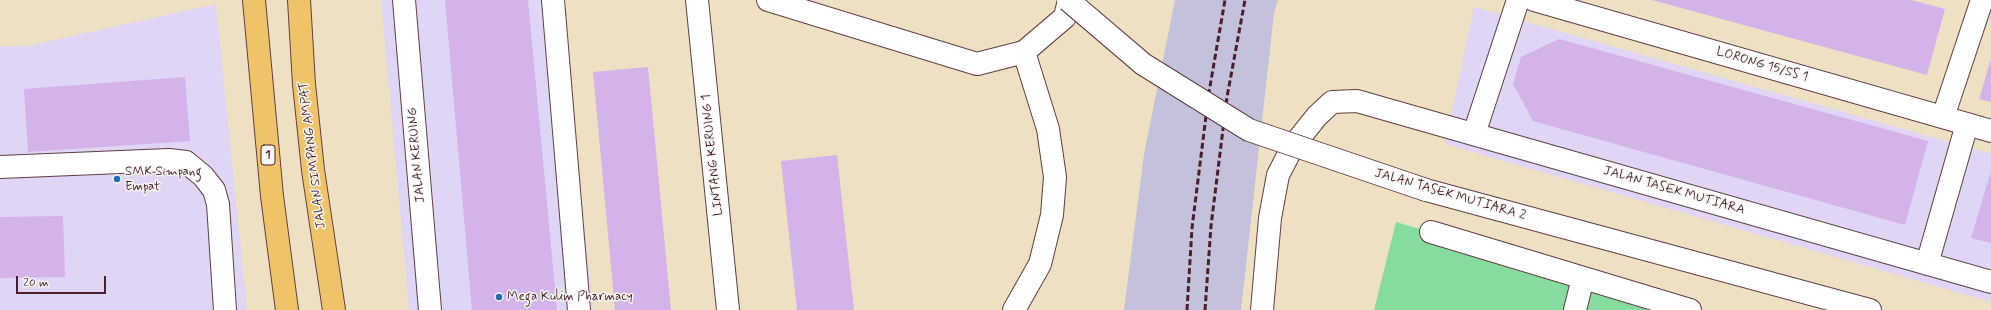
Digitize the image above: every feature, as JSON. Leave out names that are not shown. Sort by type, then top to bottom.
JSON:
[{"type":"highway","name":"1","points":[[254,0],[272,196],[287,310]]},
{"type":"highway","name":"JALAN SIMPANG AMPAT","points":[[299,0],[304,84],[313,170],[334,310]]},
{"type":"street","name":"JALAN KERUING","points":[[404,0],[430,310]]},
{"type":"street","points":[[553,0],[580,310]]},
{"type":"street","name":"LINTANG KERUING 1","points":[[697,0],[728,310]]},
{"type":"street","points":[[768,0],[977,64],[1024,52],[1065,17],[1069,0]]},
{"type":"street","name":"JALAN TASEK MUTIARA 2","points":[[1069,0],[1143,64],[1249,130],[1426,190],[1870,310]]},
{"type":"street","points":[[1474,134],[1518,0]]},
{"type":"street","name":"LORONG 15/SS 1","points":[[1534,0],[1991,131]]},
{"type":"street","points":[[1943,117],[1982,0]]},
{"type":"street","points":[[1987,0],[1991,1]]},
{"type":"street","points":[[1014,310],[1040,264],[1052,215],[1055,177],[1048,129],[1024,52]]},
{"type":"street","name":"JALAN TASEK MUTIARA","points":[[1262,310],[1270,218],[1278,175],[1293,146],[1317,116],[1332,102],[1357,101],[1991,282]]},
{"type":"street","points":[[1927,264],[1967,124]]},
{"type":"street","points":[[0,167],[169,160],[186,162],[203,176],[214,190],[218,204],[225,310]]},
{"type":"street","points":[[1431,232],[1690,310]]},
{"type":"street","points":[[1575,310],[1583,278]]},
{"type":"shaded area","points":[[381,0],[562,0],[593,310],[409,310]]},
{"type":"shaded area","points":[[1175,0],[1278,0],[1274,13],[1241,310],[1124,310],[1144,154]]},
{"type":"shaded area","name":"SMK Simpang Empat","points":[[216,4],[247,310],[0,310],[0,47],[32,45]]},
{"type":"shaded area","points":[[1474,7],[1991,154],[1991,302],[1445,144]]},
{"type":"green space","points":[[1396,222],[1700,310],[1374,310]]},
{"type":"building","points":[[445,0],[528,0],[557,310],[472,310]]},
{"type":"building","points":[[1652,0],[1911,0],[1945,9],[1927,75]]},
{"type":"building","points":[[1559,39],[1928,141],[1905,225],[1533,121],[1513,84],[1521,57]]},
{"type":"building","points":[[1991,59],[1991,102],[1979,99]]},
{"type":"building","points":[[648,67],[671,310],[615,310],[593,72]]},
{"type":"building","points":[[185,77],[190,141],[28,152],[24,89]]},
{"type":"building","points":[[837,155],[854,310],[797,310],[781,161]]},
{"type":"building","points":[[1991,171],[1991,243],[1971,238]]},
{"type":"building","points":[[63,216],[65,277],[0,278],[0,217]]},
{"type":"railway","points":[[1187,310],[1192,228],[1209,92],[1225,0]]},
{"type":"railway","points":[[1205,310],[1211,226],[1227,97],[1245,0]]},
{"type":"place","name":"SMK Simpang Empat","points":[[117,179]]},
{"type":"place","name":"Mega Kulim Pharmacy","points":[[499,297]]}]
